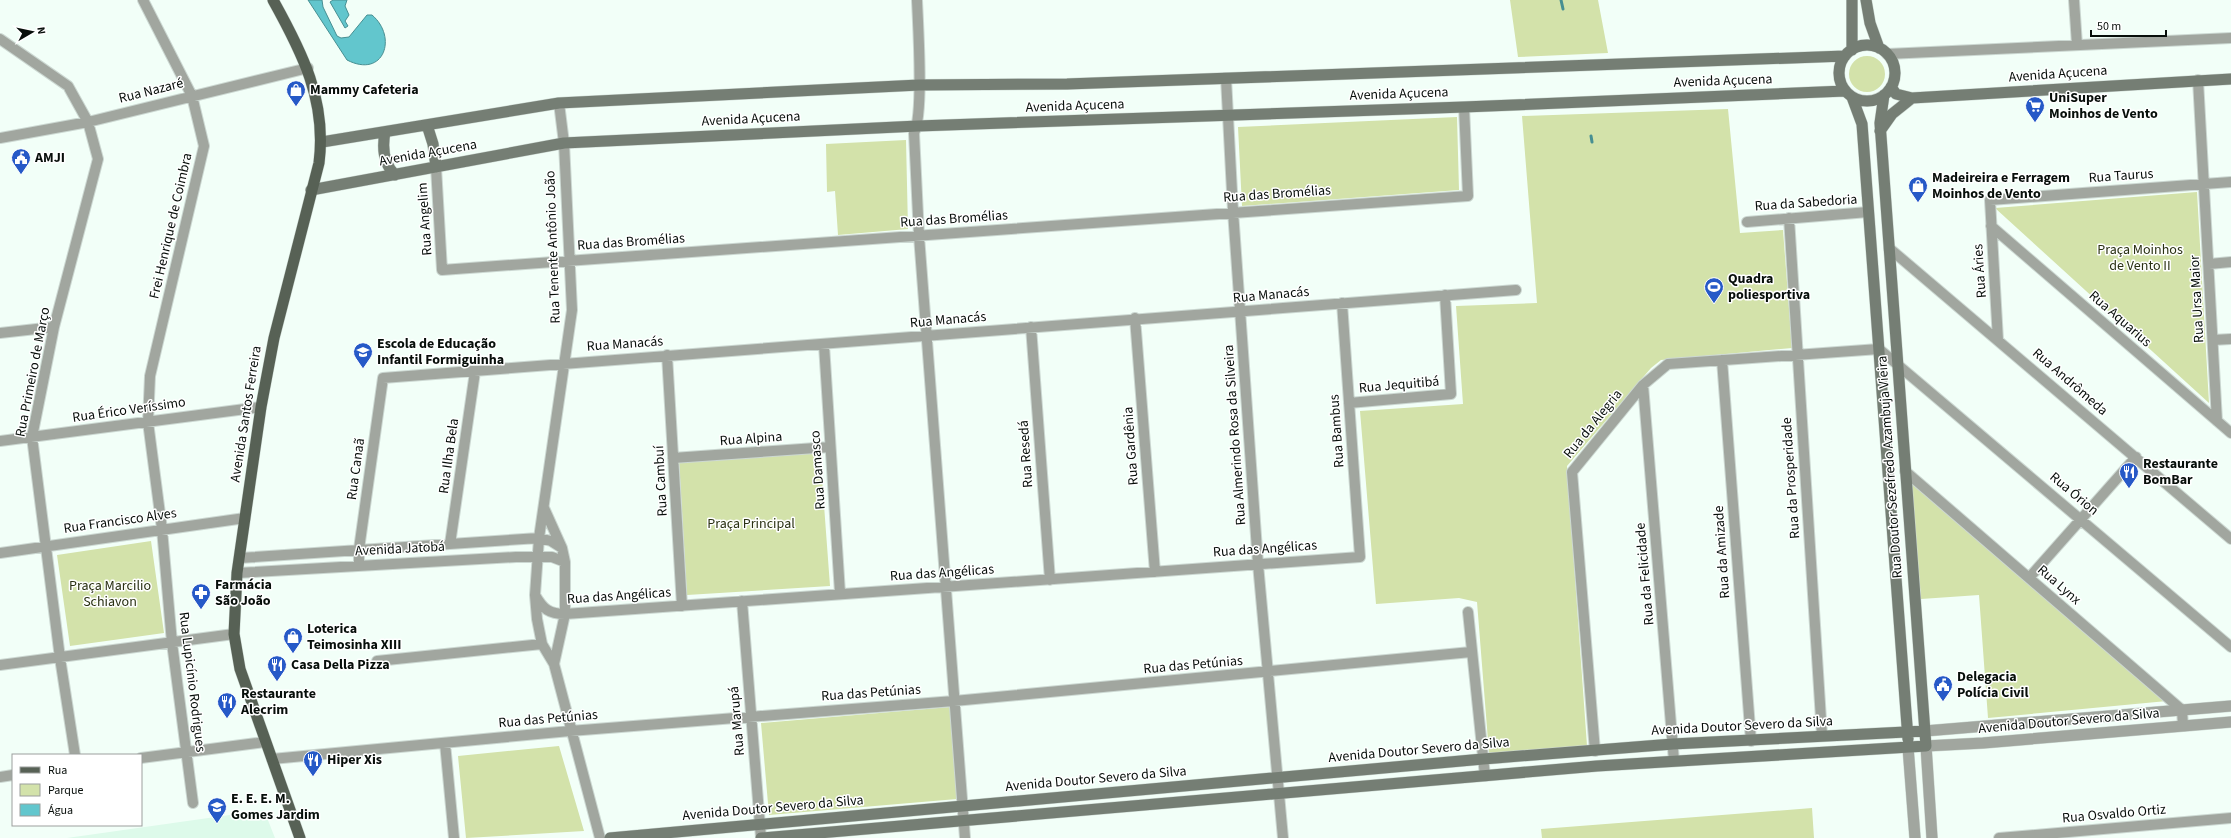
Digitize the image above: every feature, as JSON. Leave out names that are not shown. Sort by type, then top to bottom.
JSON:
[{"type":"main road","name":"Avenida Santos Ferreira","points":[[273,0],[308,68],[318,107],[322,142],[319,163],[274,338],[261,407],[237,573],[234,634],[240,669],[300,838]]},
{"type":"main road","points":[[1852,0],[1848,53],[1839,74],[1849,94],[1869,101],[1888,91],[1894,70],[1870,23],[1866,0]]},
{"type":"main road","points":[[1848,53],[1865,46],[1883,51]]},
{"type":"main road","name":"Avenida Açucena","points":[[322,142],[559,103],[919,85],[1066,84],[1848,53]]},
{"type":"main road","name":"Avenida Açucena","points":[[1888,91],[1912,98],[2231,79]]},
{"type":"main road","name":"Rua Doutor Sezefredo Azambuja Vieira","points":[[1888,91],[1880,131],[1926,746]]},
{"type":"main road","name":"Avenida Açucena","points":[[311,190],[564,143],[918,126],[1849,94]]},
{"type":"main road","name":"Rua Doutor Sezefredo Azambuja Vieira","points":[[1849,94],[1862,124],[1908,747]]},
{"type":"main road","points":[[1880,131],[1892,114],[1912,98]]},
{"type":"main road","points":[[427,125],[434,144],[436,167]]},
{"type":"main road","points":[[385,132],[384,156],[386,164],[395,175]]},
{"type":"main road","points":[[1899,626],[1917,626]]},
{"type":"main road","name":"Avenida Doutor Severo da Silva","points":[[610,838],[1483,759],[1672,744],[1751,741],[1822,735],[1925,731]]},
{"type":"main road","name":"Avenida Doutor Severo da Silva","points":[[761,838],[1279,793],[1674,761],[1926,746]]},
{"type":"street","name":"Frei Henrique de Coimbra","points":[[143,0],[192,96],[204,146],[150,376],[148,422]]},
{"type":"street","points":[[917,0],[919,85],[918,126],[914,133],[919,236],[965,838]]},
{"type":"street","points":[[2074,0],[2077,45]]},
{"type":"street","name":"Rua Primeiro de Março","points":[[0,38],[68,86],[88,122],[98,159],[54,327],[32,437],[60,658],[75,754]]},
{"type":"street","name":"Avenida Açucena","points":[[1883,51],[2077,45],[2231,38]]},
{"type":"street","name":"Rua Nazaré","points":[[0,138],[88,122],[308,68]]},
{"type":"street","name":"Rua Almerindo Rosa da Silveira","points":[[1226,78],[1233,211],[1258,564],[1283,838]]},
{"type":"street","name":"Rua Ursa Maior","points":[[2198,80],[2209,264],[2216,420]]},
{"type":"street","name":"Rua Tenente Antônio João","points":[[559,103],[564,143],[572,310],[566,363],[540,538],[535,595],[536,619],[542,644],[554,664],[570,731],[600,838]]},
{"type":"street","name":"Rua das Bromélias","points":[[442,270],[919,236],[1233,211],[1468,196],[1464,107]]},
{"type":"street","name":"Rua Angelim","points":[[436,167],[442,270]]},
{"type":"street","name":"Rua Taurus","points":[[1990,200],[2231,182]]},
{"type":"street","name":"Rua Áries","points":[[1990,200],[1998,340]]},
{"type":"street","name":"Rua da Sabedoria","points":[[1747,222],[1868,212]]},
{"type":"street","name":"Rua da Prosperidade","points":[[1789,218],[1822,735]]},
{"type":"street","name":"Rua Aquarius","points":[[1991,226],[2231,433]]},
{"type":"street","name":"Rua Andrômeda","points":[[1889,248],[2231,539]]},
{"type":"street","points":[[2209,264],[2231,262]]},
{"type":"street","name":"Rua Manacás","points":[[383,378],[475,372],[667,355],[824,345],[1135,318],[1240,312],[1516,290]]},
{"type":"street","name":"Rua Jequitibá","points":[[1349,403],[1451,394],[1445,295]]},
{"type":"street","name":"Rua Bambus","points":[[1342,303],[1360,557]]},
{"type":"street","name":"Rua Gardênia","points":[[1135,318],[1155,572]]},
{"type":"street","points":[[0,333],[54,327]]},
{"type":"street","name":"Rua Resedá","points":[[1031,327],[1050,580]]},
{"type":"street","points":[[2213,340],[2231,339]]},
{"type":"street","name":"Rua Damasco","points":[[824,345],[840,593]]},
{"type":"street","points":[[1879,349],[1897,363]]},
{"type":"street","name":"Rua da Alegria","points":[[1594,751],[1572,472],[1643,385],[1668,364],[1879,349]]},
{"type":"street","name":"Rua Cambuí","points":[[667,355],[682,606]]},
{"type":"street","name":"Rua da Amizade","points":[[1722,360],[1751,741]]},
{"type":"street","name":"Rua Órion","points":[[1897,363],[2231,647]]},
{"type":"street","name":"Rua Ilha Bela","points":[[450,544],[475,372]]},
{"type":"street","name":"Rua Canaã","points":[[359,565],[359,550],[383,378]]},
{"type":"street","name":"Rua da Felicidade","points":[[1643,385],[1674,761]]},
{"type":"street","name":"Rua Érico Veríssimo","points":[[0,441],[261,407]]},
{"type":"street","name":"Rua Lupicínio Rodrigues","points":[[148,422],[162,529],[172,643],[193,803]]},
{"type":"street","name":"Rua Alpina","points":[[673,458],[830,447]]},
{"type":"street","points":[[2028,578],[2136,457]]},
{"type":"street","name":"Rua Lynx","points":[[1905,471],[2182,710]]},
{"type":"street","name":"Rua Tenente Antônio João","points":[[544,508],[562,548],[564,562],[565,614],[554,664]]},
{"type":"street","name":"Rua Francisco Alves","points":[[0,553],[245,518]]},
{"type":"street","name":"Avenida Jatobá","points":[[240,558],[540,538],[551,541],[562,548]]},
{"type":"street","points":[[330,552],[330,566]]},
{"type":"street","name":"Avenida Jatobá","points":[[237,573],[330,566],[538,556],[564,562]]},
{"type":"street","name":"Rua das Angélicas","points":[[535,595],[543,608],[555,614],[565,614],[840,593],[945,588],[1360,557]]},
{"type":"street","name":"Rua Marupá","points":[[742,601],[761,838]]},
{"type":"street","points":[[1468,612],[1485,776]]},
{"type":"street","points":[[0,665],[234,634]]},
{"type":"street","points":[[377,661],[542,644]]},
{"type":"street","name":"Rua das Petúnias","points":[[272,759],[570,731],[954,701],[1471,652]]},
{"type":"street","name":"Avenida Doutor Severo da Silva","points":[[1925,731],[1981,728],[2231,706]]},
{"type":"street","points":[[2182,710],[2183,726]]},
{"type":"street","name":"Avenida Doutor Severo da Silva","points":[[1926,746],[1983,743],[2231,722]]},
{"type":"street","points":[[1981,728],[1983,743]]},
{"type":"street","points":[[142,758],[265,742]]},
{"type":"street","points":[[445,742],[454,838]]},
{"type":"street","name":"Rua Doutor Sezefredo Azambuja Vieira","points":[[1926,746],[1932,838]]},
{"type":"street","name":"Rua Doutor Sezefredo Azambuja Vieira","points":[[1908,747],[1915,838]]},
{"type":"street","points":[[0,777],[12,775]]},
{"type":"street","name":"Rua Osvaldo Ortiz","points":[[1999,838],[2231,818]]},
{"type":"shaded area","name":"E. E. E. M. Gomes Jardim","points":[[264,810],[275,838],[67,838]]},
{"type":"green space","points":[[1510,0],[1598,0],[1608,53],[1518,57]]},
{"type":"green space","points":[[1867,56],[1877,59],[1882,64],[1885,74],[1882,84],[1877,89],[1867,92],[1857,89],[1852,84],[1849,74],[1852,64],[1857,59]]},
{"type":"green space","points":[[1728,109],[1740,233],[1783,230],[1792,348],[1661,360],[1651,368],[1567,466],[1587,746],[1489,753],[1477,602],[1459,598],[1376,604],[1360,411],[1463,404],[1456,306],[1537,303],[1522,116]]},
{"type":"green space","points":[[1457,117],[1459,190],[1242,206],[1238,127]]},
{"type":"green space","points":[[906,140],[908,229],[838,235],[835,191],[827,192],[826,144]]},
{"type":"green space","name":"Praça Moinhos de Vento II","points":[[2197,192],[2209,403],[1995,208]]},
{"type":"green space","name":"Praça Principal","points":[[820,451],[830,586],[687,595],[679,461]]},
{"type":"green space","points":[[1911,481],[2167,701],[1988,718],[1979,595],[1921,599]]},
{"type":"green space","name":"Praça Marcilio Schiavon","points":[[151,541],[164,633],[70,646],[57,555]]},
{"type":"green space","points":[[950,707],[957,799],[769,815],[761,723]]},
{"type":"green space","points":[[559,746],[584,831],[466,838],[458,756]]},
{"type":"green space","points":[[1812,808],[1814,838],[1542,838],[1541,829]]},
{"type":"water","points":[[308,0],[322,0],[323,7],[337,36],[341,38],[349,37],[367,15],[372,15],[380,24],[384,34],[385,44],[383,53],[378,60],[370,64],[360,64],[347,60]]},
{"type":"water","points":[[333,0],[347,0],[345,6],[349,15],[345,21],[348,26],[345,28],[330,2]]},
{"type":"waterway","points":[[1561,0],[1563,9]]},
{"type":"waterway","points":[[1591,136],[1592,142]]},
{"type":"place","name":"Mammy Cafeteria","points":[[296,107]]},
{"type":"place","name":"UniSuper Moinhos de Vento","points":[[2035,123]]},
{"type":"place","name":"AMJI","points":[[21,175]]},
{"type":"place","name":"Madeireira e Ferragem Moinhos de Vento","points":[[1918,203]]},
{"type":"place","name":"Quadra poliesportiva","points":[[1714,304]]},
{"type":"place","name":"Escola de Educação Infantil Formiguinha","points":[[363,369]]},
{"type":"place","name":"Restaurante BomBar","points":[[2129,489]]},
{"type":"place","name":"Farmácia São João","points":[[201,610]]},
{"type":"place","name":"Loterica Teimosinha XIII","points":[[293,654]]},
{"type":"place","name":"Casa Della Pizza","points":[[277,682]]},
{"type":"place","name":"Delegacia Polícia Civil","points":[[1943,702]]},
{"type":"place","name":"Restaurante Alecrim","points":[[227,719]]},
{"type":"place","name":"Hiper Xis","points":[[313,777]]},
{"type":"place","name":"E. E. E. M. Gomes Jardim","points":[[217,824]]}]
